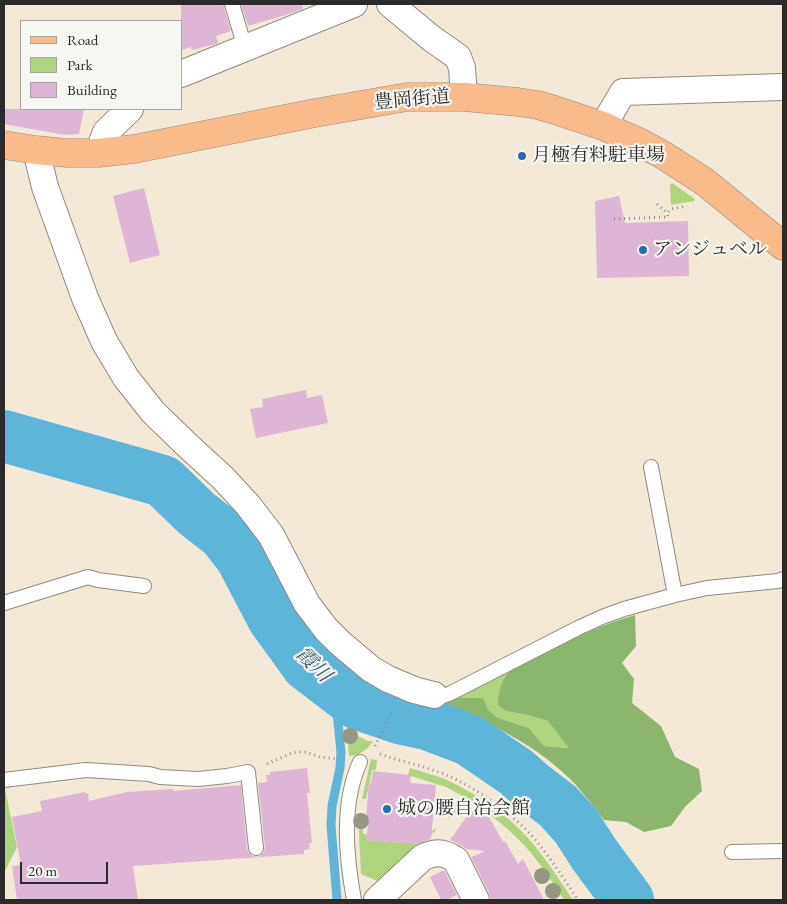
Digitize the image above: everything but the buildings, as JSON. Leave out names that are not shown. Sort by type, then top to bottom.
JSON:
[{"type":"main road","name":"豊岡街道","points":[[4,145],[67,153],[98,153],[134,149],[315,112],[407,97],[491,98],[538,105],[603,126],[641,143],[685,168],[783,246]]},
{"type":"street","points":[[182,74],[354,4]]},
{"type":"street","points":[[390,4],[431,38],[458,57],[462,68],[464,97]]},
{"type":"street","points":[[603,126],[623,92],[783,87]]},
{"type":"street","points":[[98,153],[106,132],[129,110]]},
{"type":"street","points":[[36,150],[45,186],[85,298],[104,341],[126,378],[153,412],[223,478],[248,505],[271,534],[308,604],[326,629],[340,644],[371,669],[388,679],[414,690],[434,695]]},
{"type":"street","points":[[377,900],[422,858],[429,854],[443,853],[456,860],[476,900]]},
{"type":"lane","points":[[232,4],[245,48]]},
{"type":"lane","points":[[651,467],[675,595]]},
{"type":"lane","points":[[4,603],[88,578],[144,586]]},
{"type":"lane","points":[[434,695],[442,696],[449,694],[578,628],[624,609],[707,588],[783,579]]},
{"type":"lane","points":[[354,900],[349,874],[348,819],[352,789],[356,770],[360,762]]},
{"type":"lane","points":[[4,780],[86,770],[198,779],[248,772],[256,848]]},
{"type":"lane","points":[[732,852],[783,851]]},
{"type":"path","points":[[657,204],[668,213]]},
{"type":"path","points":[[614,219],[668,217],[671,209],[688,206]]},
{"type":"path","points":[[378,743],[393,710]]},
{"type":"path","points":[[248,772],[292,753],[306,752],[320,757],[338,759]]},
{"type":"path","points":[[377,752],[446,775],[467,785],[496,804],[530,833],[578,900]]},
{"type":"green space","points":[[672,183],[695,199],[694,201],[671,205],[670,185]]},
{"type":"green space","points":[[635,615],[636,646],[622,663],[634,679],[632,703],[661,726],[675,757],[699,769],[702,791],[685,807],[671,826],[644,832],[626,822],[604,820],[575,784],[530,747],[495,727],[441,705],[457,698],[483,698],[488,710],[498,718],[529,728],[544,746],[569,748],[548,721],[506,711],[498,705],[502,683],[515,666],[524,661],[599,627]]},
{"type":"green space","points":[[510,671],[503,682],[506,711],[548,721],[570,748],[544,746],[529,728],[498,718],[488,710],[457,698]]},
{"type":"green space","points":[[347,731],[368,741],[373,741],[362,752],[349,756]]},
{"type":"green space","points":[[371,759],[377,760],[376,770],[372,770],[366,799],[362,799]]},
{"type":"green space","points":[[410,768],[458,785],[501,813],[520,829],[534,845],[573,900],[564,900],[524,845],[499,822],[468,799],[449,818],[449,815],[466,798],[446,787],[408,775]]},
{"type":"green space","points":[[4,789],[17,847],[5,871],[4,863]]},
{"type":"green space","points":[[360,818],[363,818],[363,834],[367,834],[366,840],[404,843],[426,836],[436,828],[382,883],[361,874]]},
{"type":"waterway","name":"霞川","points":[[4,436],[163,481],[196,513],[224,535],[241,557],[273,618],[307,665],[358,704],[399,718],[427,724],[469,740],[516,772],[558,806],[576,826],[628,900]]},
{"type":"waterway","points":[[337,900],[331,825],[332,806],[340,768],[341,752],[337,712],[341,691]]},
{"type":"place","name":"月極有料駐車場","points":[[522,156]]},
{"type":"place","name":"アンジュベル","points":[[643,250]]},
{"type":"place","name":"城の腰自治会館","points":[[387,809]]}]
